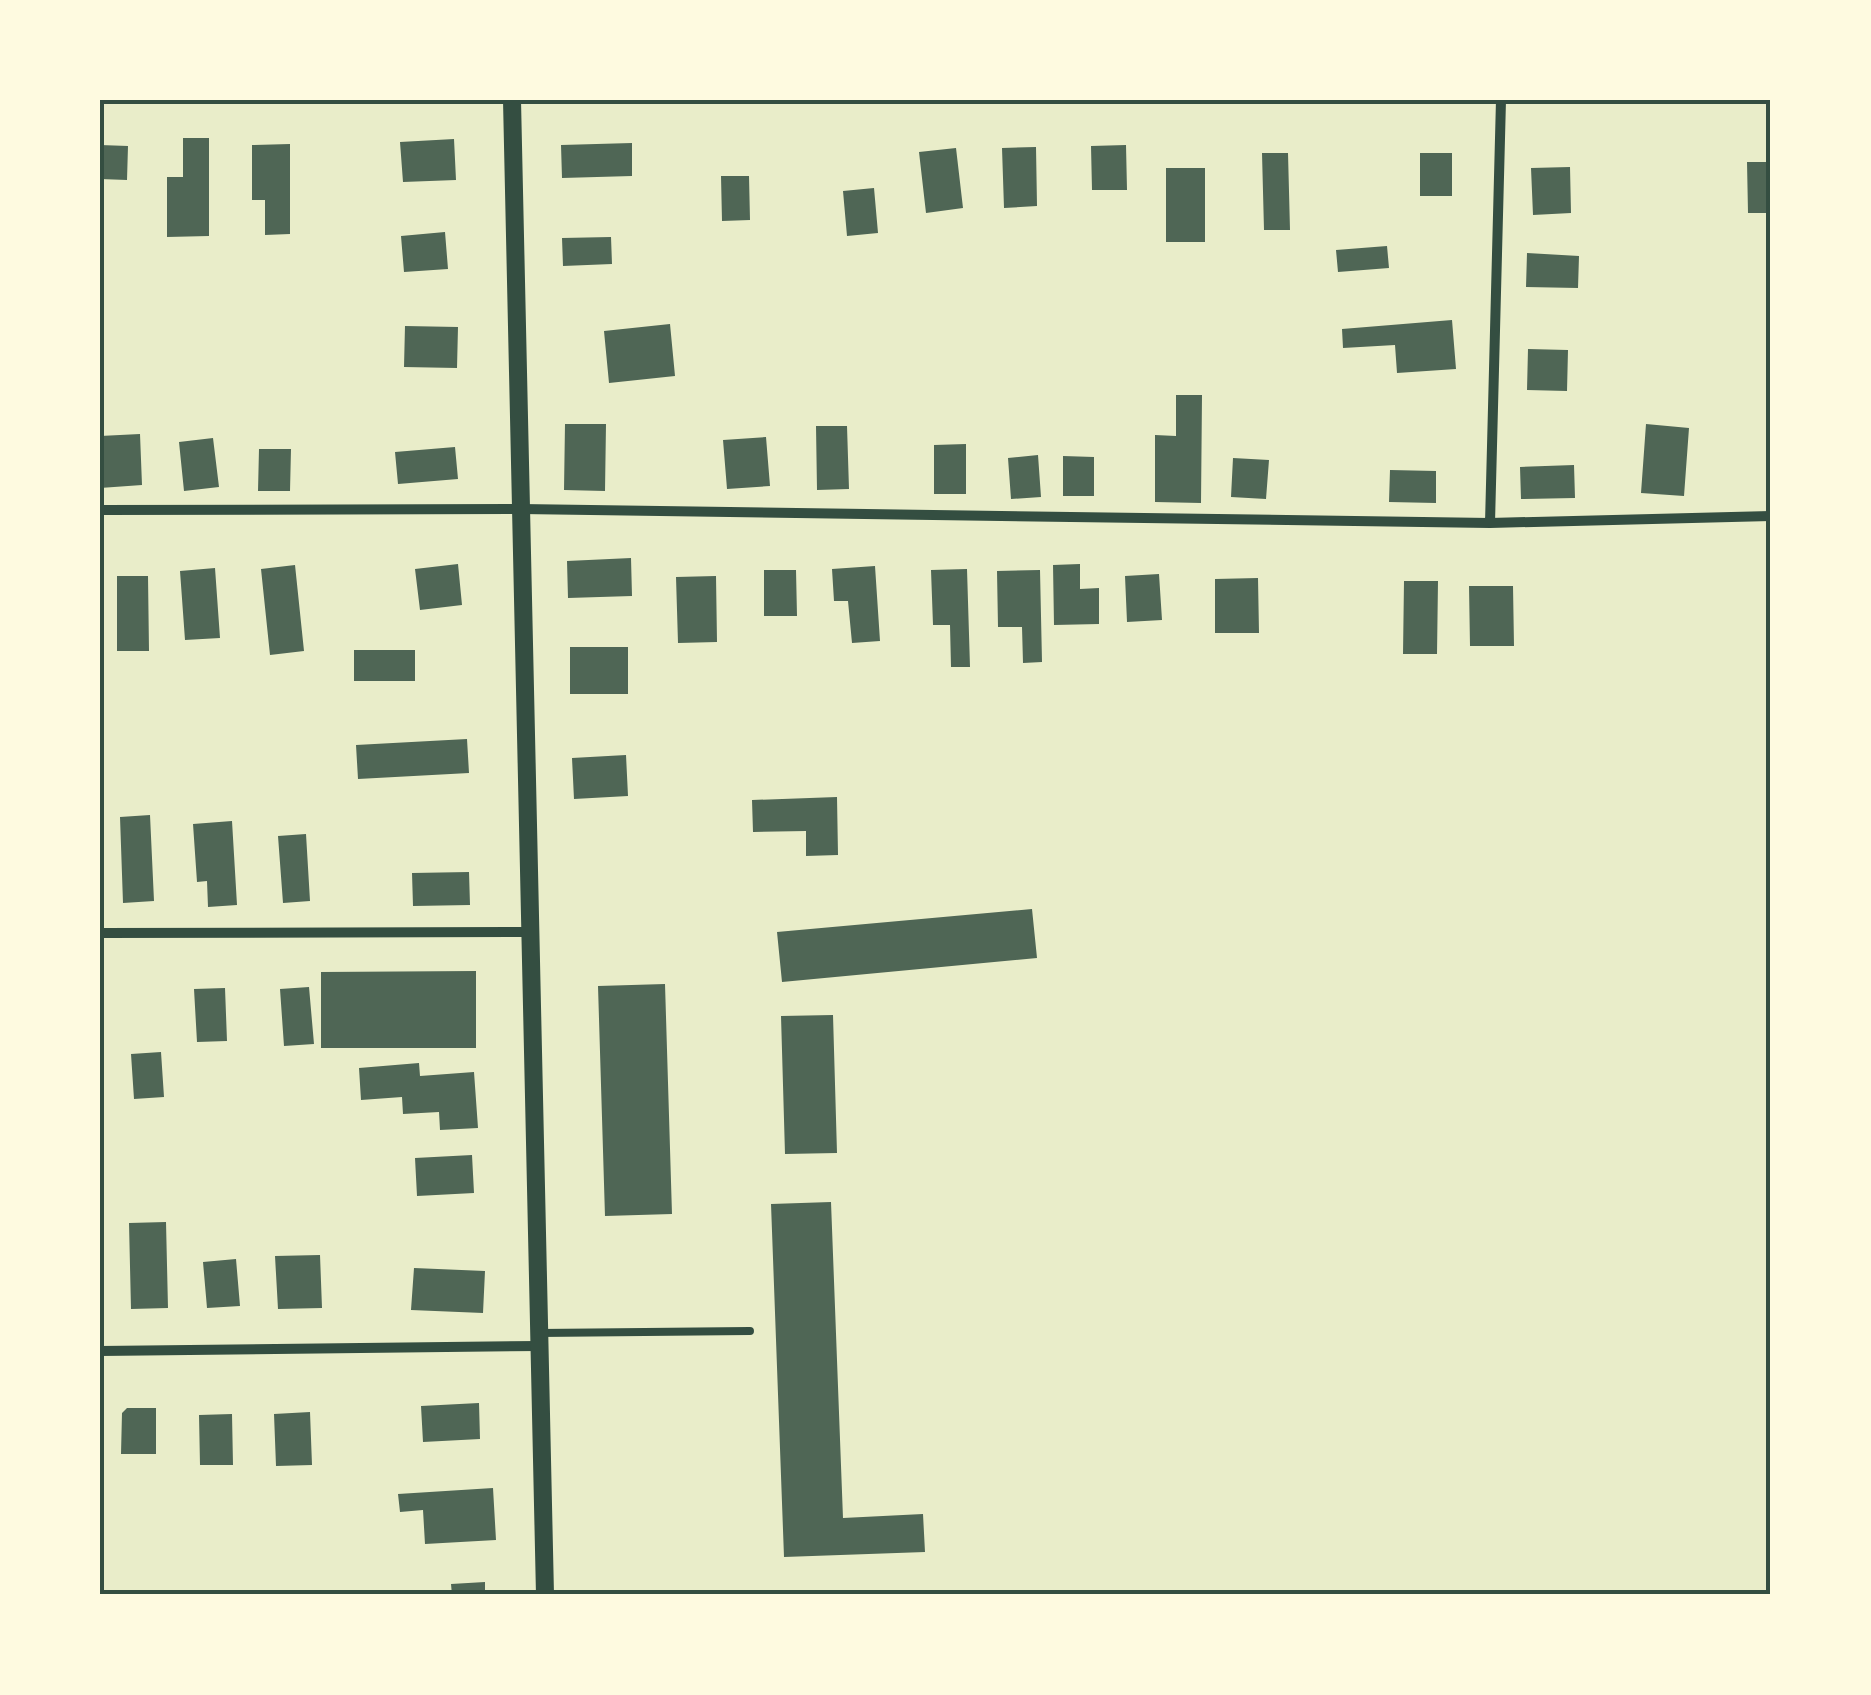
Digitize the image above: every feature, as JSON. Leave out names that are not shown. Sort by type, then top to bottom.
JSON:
[{"type":"street","points":[[512,100],[545,1595]]},
{"type":"street","points":[[1490,522],[1501,100]]},
{"type":"street","points":[[100,510],[521,508],[1490,522],[1771,516]]},
{"type":"street","points":[[100,932],[530,932]]},
{"type":"street","points":[[100,1351],[539,1339]]},
{"type":"lane","points":[[539,1339],[750,1330]]},
{"type":"building","points":[[183,138],[209,138],[209,236],[167,237],[167,177],[183,177]]},
{"type":"building","points":[[454,139],[456,180],[403,182],[400,142]]},
{"type":"building","points":[[632,143],[632,176],[562,178],[561,145]]},
{"type":"building","points":[[290,144],[290,234],[265,235],[265,200],[252,200],[252,145]]},
{"type":"building","points":[[100,145],[128,146],[127,180],[100,179]]},
{"type":"building","points":[[1126,145],[1127,190],[1092,190],[1091,146]]},
{"type":"building","points":[[1036,147],[1037,206],[1004,208],[1002,148]]},
{"type":"building","points":[[956,148],[963,208],[926,213],[919,152]]},
{"type":"building","points":[[1262,153],[1288,153],[1290,230],[1264,230]]},
{"type":"building","points":[[1420,153],[1452,153],[1452,196],[1420,196]]},
{"type":"building","points":[[1747,162],[1771,162],[1771,213],[1748,213]]},
{"type":"building","points":[[1570,167],[1571,213],[1533,215],[1531,168]]},
{"type":"building","points":[[1166,168],[1205,168],[1205,242],[1166,242]]},
{"type":"building","points":[[721,176],[749,176],[750,220],[722,221]]},
{"type":"building","points":[[874,188],[878,233],[847,236],[843,191]]},
{"type":"building","points":[[445,232],[448,269],[404,272],[401,236]]},
{"type":"building","points":[[611,237],[612,264],[563,266],[562,238]]},
{"type":"building","points":[[1387,246],[1389,268],[1338,272],[1336,250]]},
{"type":"building","points":[[1527,253],[1579,256],[1578,288],[1526,287]]},
{"type":"building","points":[[1452,320],[1456,369],[1397,373],[1395,345],[1343,348],[1342,329]]},
{"type":"building","points":[[670,324],[675,376],[609,383],[604,331]]},
{"type":"building","points":[[405,326],[458,327],[457,368],[404,367]]},
{"type":"building","points":[[1528,349],[1568,350],[1567,391],[1527,390]]},
{"type":"building","points":[[1176,395],[1202,395],[1201,503],[1155,502],[1155,435],[1176,436]]},
{"type":"building","points":[[565,424],[606,424],[605,491],[564,490]]},
{"type":"building","points":[[1646,424],[1689,428],[1684,496],[1641,493]]},
{"type":"building","points":[[816,426],[847,426],[849,489],[817,490]]},
{"type":"building","points":[[140,434],[142,485],[100,488],[100,436]]},
{"type":"building","points":[[766,437],[770,486],[727,489],[723,440]]},
{"type":"building","points":[[213,438],[219,487],[184,491],[179,442]]},
{"type":"building","points":[[966,444],[966,494],[934,494],[934,445]]},
{"type":"building","points":[[455,447],[458,479],[398,484],[395,452]]},
{"type":"building","points":[[259,449],[291,449],[290,491],[258,491]]},
{"type":"building","points":[[1038,455],[1041,497],[1011,499],[1008,458]]},
{"type":"building","points":[[1063,456],[1094,457],[1094,496],[1063,496]]},
{"type":"building","points":[[1233,458],[1269,460],[1266,499],[1231,497]]},
{"type":"building","points":[[1574,465],[1575,498],[1521,499],[1520,467]]},
{"type":"building","points":[[1390,470],[1436,471],[1436,503],[1389,502]]},
{"type":"building","points":[[631,558],[632,596],[568,598],[567,561]]},
{"type":"building","points":[[458,564],[462,605],[420,610],[415,569]]},
{"type":"building","points":[[1080,564],[1080,589],[1099,588],[1099,624],[1054,625],[1053,565]]},
{"type":"building","points":[[295,565],[304,651],[270,655],[261,569]]},
{"type":"building","points":[[875,566],[880,641],[852,643],[848,601],[834,601],[832,569]]},
{"type":"building","points":[[215,568],[220,638],[185,640],[180,571]]},
{"type":"building","points":[[967,569],[970,667],[951,667],[950,625],[933,625],[931,570]]},
{"type":"building","points":[[764,570],[796,570],[797,616],[764,616]]},
{"type":"building","points":[[1040,570],[1042,662],[1023,663],[1022,627],[998,627],[997,571]]},
{"type":"building","points":[[1159,574],[1162,620],[1127,622],[1125,576]]},
{"type":"building","points":[[117,576],[148,576],[149,651],[117,651]]},
{"type":"building","points":[[716,576],[717,642],[678,643],[676,577]]},
{"type":"building","points":[[1258,578],[1259,633],[1215,633],[1215,579]]},
{"type":"building","points":[[1404,581],[1438,581],[1437,654],[1403,654]]},
{"type":"building","points":[[1469,586],[1513,586],[1514,646],[1470,646]]},
{"type":"building","points":[[570,647],[628,647],[628,694],[570,694]]},
{"type":"building","points":[[354,650],[415,650],[415,681],[354,681]]},
{"type":"building","points":[[467,739],[469,773],[358,779],[356,745]]},
{"type":"building","points":[[626,755],[628,796],[574,799],[572,758]]},
{"type":"building","points":[[837,797],[838,855],[806,856],[806,831],[753,832],[752,800]]},
{"type":"building","points":[[150,815],[154,901],[123,903],[120,817]]},
{"type":"building","points":[[232,821],[237,905],[208,907],[207,881],[197,882],[193,824]]},
{"type":"building","points":[[306,834],[310,901],[283,903],[278,836]]},
{"type":"building","points":[[469,872],[470,905],[413,906],[412,873]]},
{"type":"building","points":[[1032,909],[1037,958],[782,982],[777,932]]},
{"type":"building","points":[[476,971],[476,1048],[321,1048],[321,972]]},
{"type":"building","points":[[665,984],[672,1214],[605,1216],[598,986]]},
{"type":"building","points":[[309,987],[314,1044],[284,1046],[280,989]]},
{"type":"building","points":[[225,988],[227,1041],[197,1042],[194,989]]},
{"type":"building","points":[[833,1015],[837,1153],[785,1154],[781,1016]]},
{"type":"building","points":[[161,1052],[164,1097],[134,1099],[131,1054]]},
{"type":"building","points":[[419,1063],[420,1076],[474,1072],[478,1128],[440,1130],[439,1112],[403,1114],[402,1097],[361,1100],[359,1068]]},
{"type":"building","points":[[472,1155],[474,1193],[417,1196],[415,1158]]},
{"type":"building","points":[[831,1202],[843,1518],[923,1514],[925,1552],[784,1557],[771,1204]]},
{"type":"building","points":[[166,1222],[168,1308],[131,1309],[129,1223]]},
{"type":"building","points":[[320,1255],[322,1308],[278,1309],[275,1256]]},
{"type":"building","points":[[236,1259],[240,1306],[207,1308],[203,1262]]},
{"type":"building","points":[[414,1268],[485,1271],[483,1313],[411,1310]]},
{"type":"building","points":[[479,1403],[480,1439],[423,1442],[421,1406]]},
{"type":"building","points":[[127,1408],[156,1408],[156,1454],[121,1454],[122,1413]]},
{"type":"building","points":[[310,1412],[312,1465],[276,1466],[274,1414]]},
{"type":"building","points":[[232,1414],[233,1465],[200,1465],[199,1415]]},
{"type":"building","points":[[493,1488],[496,1540],[425,1544],[423,1510],[400,1512],[398,1494]]},
{"type":"building","points":[[485,1582],[485,1595],[452,1595],[451,1584]]}]
